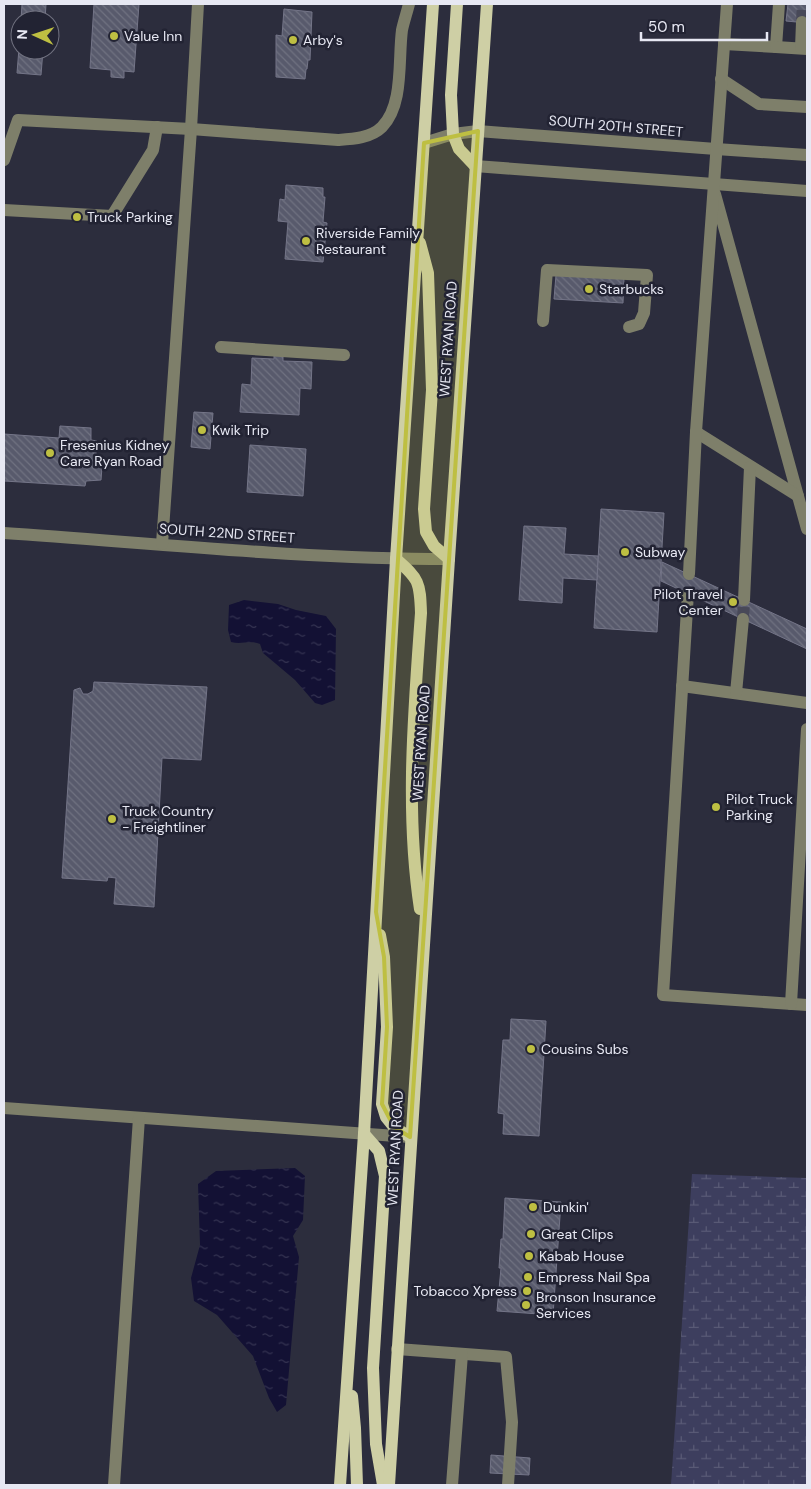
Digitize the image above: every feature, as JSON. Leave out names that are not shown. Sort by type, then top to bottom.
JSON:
[{"type":"main road","points":[[340,1485],[364,1134],[396,559],[433,4]]},
{"type":"main road","points":[[457,4],[451,95],[453,134],[459,149],[475,166]]},
{"type":"main road","name":"WEST RYAN ROAD","points":[[389,1485],[410,1137],[487,4]]},
{"type":"main road","points":[[418,234],[428,273],[432,390],[424,509],[426,532],[434,546],[449,559]]},
{"type":"main road","points":[[396,559],[411,572],[420,588],[421,613],[411,767],[415,876],[424,931]]},
{"type":"main road","points":[[376,912],[384,958],[387,1027],[382,1104],[386,1117],[394,1127],[410,1137]]},
{"type":"main road","points":[[364,1134],[379,1150],[385,1176],[373,1368],[376,1444],[383,1485]]},
{"type":"main road","points":[[348,1367],[355,1428],[357,1485]]},
{"type":"street","points":[[162,544],[198,4]]},
{"type":"street","points":[[4,160],[18,120],[191,128],[338,140],[354,139],[369,135],[382,128],[393,113],[397,96],[402,30],[409,4]]},
{"type":"street","points":[[689,574],[696,432],[701,386],[726,4]]},
{"type":"street","points":[[776,47],[779,4]]},
{"type":"street","points":[[724,44],[804,48],[802,22]]},
{"type":"street","points":[[721,79],[759,104],[807,107]]},
{"type":"street","points":[[4,210],[112,216],[152,150],[156,127]]},
{"type":"street","name":"SOUTH 20TH STREET","points":[[424,143],[453,134],[478,131],[716,150],[807,155]]},
{"type":"street","points":[[475,166],[807,191]]},
{"type":"street","points":[[713,184],[807,529]]},
{"type":"street","points":[[543,320],[547,270],[647,275],[644,313],[639,324],[629,327]]},
{"type":"street","points":[[221,347],[344,355]]},
{"type":"street","points":[[696,432],[798,496]]},
{"type":"street","points":[[744,600],[750,467]]},
{"type":"street","name":"SOUTH 22ND STREET","points":[[4,533],[396,559],[449,559]]},
{"type":"street","points":[[688,593],[663,995],[807,1005]]},
{"type":"street","points":[[736,693],[743,619]]},
{"type":"street","points":[[682,686],[807,703]]},
{"type":"street","points":[[791,1004],[807,729]]},
{"type":"street","points":[[4,1108],[410,1137]]},
{"type":"street","points":[[114,1485],[139,1118]]},
{"type":"street","points":[[397,1349],[506,1357],[512,1422],[508,1485]]},
{"type":"street","points":[[452,1485],[462,1354]]},
{"type":"highlighted area","points":[[478,131],[410,1137],[394,1127],[382,1104],[387,1027],[384,957],[376,912],[424,143]]},
{"type":"green space","points":[[692,1174],[807,1178],[807,1485],[671,1485]]},
{"type":"water","points":[[244,600],[278,604],[326,616],[336,629],[335,700],[322,705],[315,703],[295,680],[263,653],[260,644],[253,642],[231,642],[228,630],[229,605]]},
{"type":"water","points":[[295,1168],[305,1176],[303,1220],[293,1236],[299,1257],[286,1405],[277,1412],[269,1398],[253,1356],[217,1315],[194,1301],[191,1278],[200,1245],[198,1184],[216,1171]]},
{"type":"building","points":[[22,4],[46,4],[46,10],[22,10]]},
{"type":"building","name":"Value Inn","points":[[94,4],[139,4],[134,72],[124,71],[124,78],[111,77],[111,70],[90,68]]},
{"type":"building","points":[[788,4],[807,4],[807,23],[786,21]]},
{"type":"building","name":"Arby's","points":[[284,9],[312,12],[310,60],[308,60],[305,79],[276,77],[276,35],[282,36]]},
{"type":"building","points":[[18,60],[42,60],[41,75],[17,73]]},
{"type":"building","name":"Riverside Family Restaurant","points":[[286,185],[323,188],[323,197],[325,197],[323,222],[327,223],[323,262],[285,259],[288,222],[278,221],[280,199],[285,200]]},
{"type":"building","name":"Starbucks","points":[[556,275],[624,278],[623,303],[554,299]]},
{"type":"building","name":"Kwik Trip","points":[[274,355],[283,356],[283,361],[312,362],[311,389],[300,388],[299,415],[240,412],[242,384],[251,385],[252,358],[274,359]]},
{"type":"building","name":"Kwik Trip","points":[[194,412],[213,413],[210,449],[191,447]]},
{"type":"building","name":"Fresenius Kidney Care Ryan Road","points":[[60,426],[91,428],[91,440],[97,441],[95,466],[102,467],[101,480],[86,481],[85,486],[4,481],[4,434],[59,438]]},
{"type":"building","name":"Kwik Trip","points":[[250,445],[306,449],[303,496],[247,492]]},
{"type":"building","points":[[601,509],[664,513],[657,632],[594,628]]},
{"type":"building","points":[[524,526],[566,528],[564,554],[598,556],[597,580],[563,578],[562,603],[519,600]]},
{"type":"building","points":[[662,562],[807,629],[807,649],[661,581]]},
{"type":"building","name":"Truck Country - Freightliner","points":[[94,682],[207,687],[201,760],[162,758],[154,907],[114,904],[116,878],[108,877],[107,881],[62,878],[74,690],[80,688],[83,694],[88,694],[93,691]]},
{"type":"building","points":[[511,1019],[546,1021],[539,1136],[503,1134],[504,1114],[498,1113],[503,1040],[510,1040]]},
{"type":"building","points":[[505,1198],[561,1202],[553,1315],[497,1311]]},
{"type":"building","points":[[491,1455],[530,1458],[529,1475],[490,1473]]},
{"type":"tunnel","points":[[802,22],[803,4]]},
{"type":"tunnel","points":[[743,619],[744,600]]},
{"type":"place","name":"Value Inn","points":[[114,36]]},
{"type":"place","name":"Arby's","points":[[293,40]]},
{"type":"place","name":"Truck Parking","points":[[77,217]]},
{"type":"place","name":"Riverside Family Restaurant","points":[[306,241]]},
{"type":"place","name":"Starbucks","points":[[589,289]]},
{"type":"place","name":"Kwik Trip","points":[[202,430]]},
{"type":"place","name":"Fresenius Kidney Care Ryan Road","points":[[50,453]]},
{"type":"place","name":"Subway","points":[[625,552]]},
{"type":"place","name":"Pilot Travel Center","points":[[733,602]]},
{"type":"place","name":"Pilot Truck Parking","points":[[716,807]]},
{"type":"place","name":"Truck Country - Freightliner","points":[[112,819]]},
{"type":"place","name":"Cousins Subs","points":[[531,1049]]},
{"type":"place","name":"Dunkin'","points":[[533,1207]]},
{"type":"place","name":"Great Clips","points":[[531,1234]]},
{"type":"place","name":"Kabab House","points":[[529,1256]]},
{"type":"place","name":"Empress Nail Spa","points":[[528,1277]]},
{"type":"place","name":"Tobacco Xpress","points":[[527,1291]]},
{"type":"place","name":"Bronson Insurance Services","points":[[526,1305]]}]
